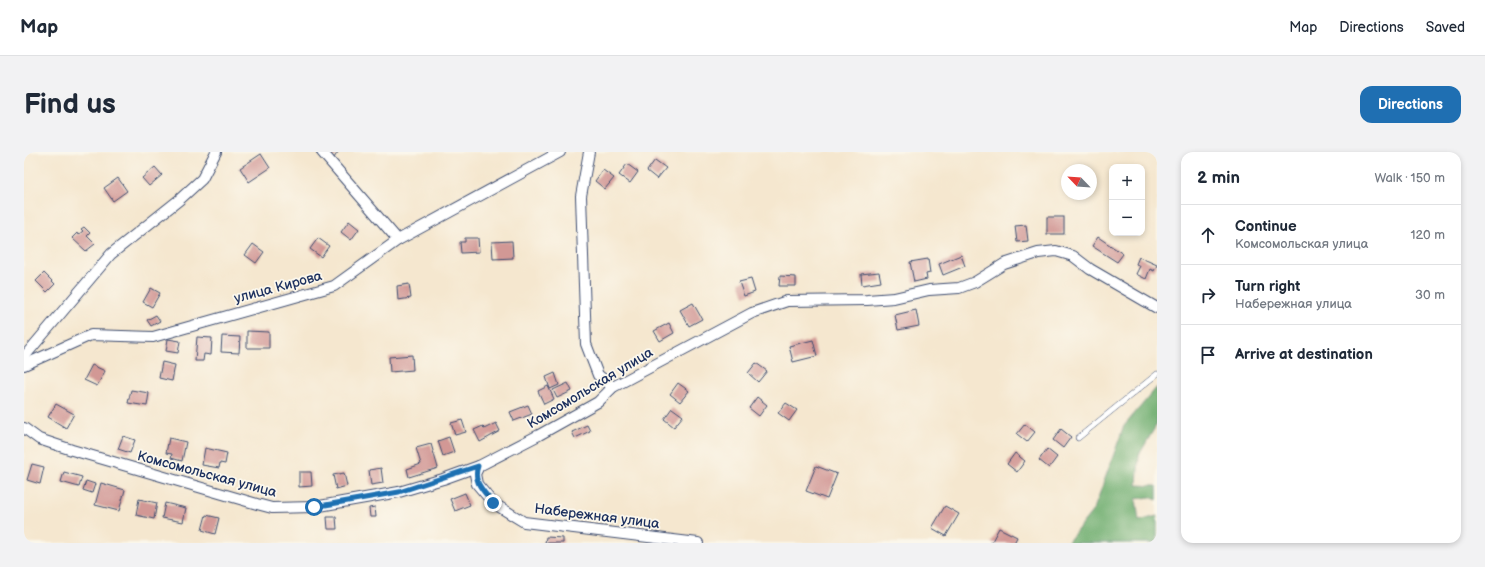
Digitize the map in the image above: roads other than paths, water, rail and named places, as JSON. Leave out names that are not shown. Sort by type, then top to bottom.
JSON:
[{"type":"street","points":[[24,357],[111,254],[179,200],[202,179],[216,152]]},
{"type":"street","points":[[322,152],[398,240]]},
{"type":"street","name":"улица Кирова","points":[[24,364],[91,335],[153,337],[334,286],[398,240],[560,152]]},
{"type":"street","points":[[589,152],[581,196],[586,344],[598,375],[614,386]]},
{"type":"street","name":"Комсомольская улица","points":[[24,428],[39,440],[272,508],[314,507],[399,492],[478,466],[539,435],[598,402],[614,386],[752,313],[787,301],[867,300],[894,298],[929,290],[959,288],[975,282],[1004,264],[1038,253],[1056,251],[1073,256],[1090,269],[1157,308]]},
{"type":"street","name":"Набережная улица","points":[[478,466],[475,474],[478,484],[493,503],[524,522],[698,543]]},
{"type":"lane","points":[[1078,438],[1157,374]]}]
